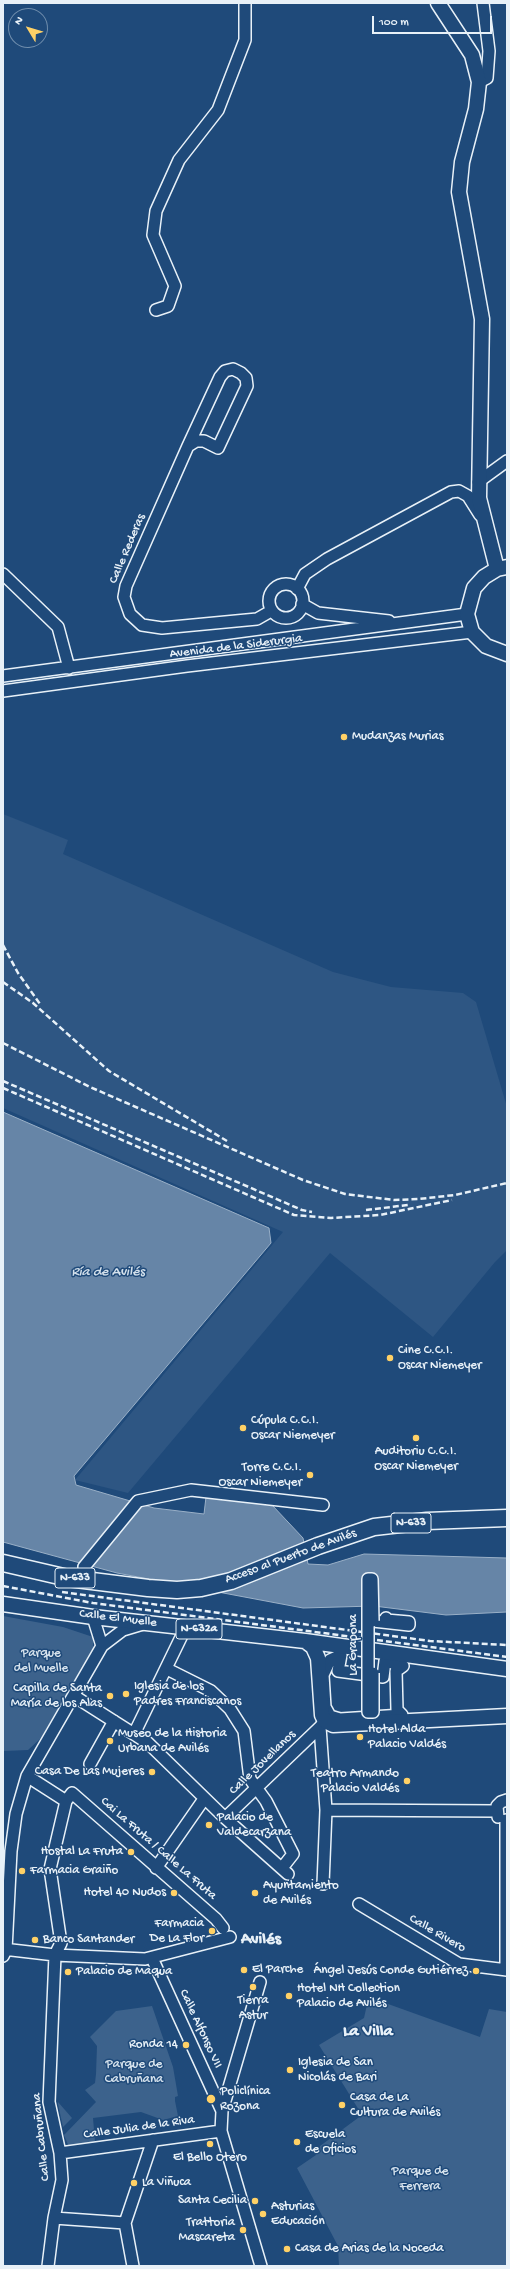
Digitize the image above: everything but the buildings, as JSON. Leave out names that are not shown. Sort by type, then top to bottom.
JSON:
[{"type":"highway","name":"Acceso al Puerto de Avilés","points":[[3,1564],[68,1578],[148,1588],[177,1590],[201,1588],[231,1581],[345,1536],[388,1525],[427,1521],[507,1518]]},
{"type":"main road","points":[[438,3],[472,55],[479,82],[476,108],[462,162],[459,192],[482,319],[478,482],[479,498],[487,529],[502,568],[484,577],[474,588],[467,614],[472,632],[486,646],[507,654]]},
{"type":"main road","name":"Calle El Muelle","points":[[3,1604],[93,1617],[306,1641],[357,1650]]},
{"type":"main road","points":[[306,1641],[316,1652],[319,1668],[322,1724],[337,1726],[402,1719],[507,1716]]},
{"type":"main road","points":[[319,1668],[331,1654],[337,1651],[357,1650],[403,1660],[507,1669]]},
{"type":"street","points":[[156,310],[168,306],[175,286],[153,235],[156,211],[179,160],[218,110],[245,40],[246,3]]},
{"type":"street","points":[[479,82],[487,78],[489,51],[483,3]]},
{"type":"street","name":"Calle Rederas","points":[[188,446],[196,441],[204,441],[218,448],[247,386],[246,378],[241,373],[233,370],[225,371],[220,377],[188,446],[126,586],[124,597],[130,614],[142,625],[162,628],[257,619],[272,611]]},
{"type":"street","points":[[478,482],[507,461]]},
{"type":"street","points":[[297,589],[305,574],[327,559],[451,492],[459,492],[468,496],[487,529]]},
{"type":"street","points":[[3,574],[58,627],[69,668]]},
{"type":"street","points":[[282,585],[290,585],[297,589],[302,596],[300,611],[293,616],[285,618],[278,616],[272,611],[269,603],[270,595],[274,589],[282,585]]},
{"type":"street","points":[[302,604],[318,613],[399,623]]},
{"type":"street","name":"Avenida de la Siderurgia","points":[[3,676],[467,614]]},
{"type":"street","name":"Avenida de la Siderurgia","points":[[3,691],[187,666],[472,632]]},
{"type":"street","points":[[84,1567],[138,1501],[191,1490],[323,1505]]},
{"type":"street","name":"La Grapona","points":[[372,1673],[373,1712],[368,1712],[368,1579],[372,1579],[367,1618],[409,1625],[409,1622],[386,1620],[386,1618]]},
{"type":"street","points":[[93,1617],[102,1646]]},
{"type":"street","points":[[148,1622],[123,1630],[102,1646],[27,1776],[16,1814],[4,1952],[152,1958]]},
{"type":"street","points":[[134,1734],[167,1669],[186,1627]]},
{"type":"street","points":[[341,1656],[338,1671],[383,1677],[386,1661],[403,1660],[402,1719],[340,1719],[330,1716],[325,1707],[324,1675],[330,1660],[341,1656]]},
{"type":"street","points":[[74,1696],[148,1743],[204,1799],[285,1871],[293,1854],[266,1801],[250,1779],[244,1731],[230,1709],[211,1692],[167,1669]]},
{"type":"street","points":[[90,1764],[114,1721]]},
{"type":"street","points":[[322,1724],[326,1810],[323,1884]]},
{"type":"street","name":"Calle Jovellanos","points":[[225,1818],[257,1789],[322,1724]]},
{"type":"street","name":"Cai La Fruta / Calle La Fruta","points":[[27,1776],[69,1797],[216,1919],[226,1932],[152,1958]]},
{"type":"street","name":"Calle Cabruñana","points":[[48,2266],[54,2218],[62,2180],[60,2153],[50,2102],[55,1955],[61,1943],[50,1869],[69,1797]]},
{"type":"street","points":[[156,1868],[204,1799]]},
{"type":"street","points":[[506,1970],[506,1820],[499,1818],[496,1811],[498,1804],[507,1800]]},
{"type":"street","points":[[326,1810],[496,1811]]},
{"type":"street","name":"Calle Rivero","points":[[359,1904],[459,1964],[506,1970]]},
{"type":"street","name":"Calle Alfonso VII","points":[[152,1958],[222,2111]]},
{"type":"street","points":[[260,1982],[222,2111],[221,2132],[261,2266]]},
{"type":"street","name":"Calle Julia de la Riva","points":[[60,2153],[221,2132]]},
{"type":"street","points":[[134,2266],[126,2223],[153,2140]]},
{"type":"street","points":[[54,2218],[126,2223]]},
{"type":"shaded area","points":[[3,814],[68,840],[63,854],[333,972],[391,987],[463,993],[476,1002],[507,1107],[507,1250],[495,1262],[433,1337],[330,1253],[128,1493],[75,1480],[283,1232],[3,1108]]},
{"type":"green space","name":"Parque del Muelle","points":[[3,1616],[63,1627],[93,1637],[93,1649],[41,1738],[28,1750],[3,1751]]},
{"type":"green space","name":"Parque de Ferrera","points":[[368,2000],[377,2000],[480,2037],[489,2009],[507,2012],[507,2266],[339,2266],[338,2246],[297,2168],[316,2155],[314,2152],[320,2146],[362,2115],[319,2045],[364,2018]]},
{"type":"green space","name":"Parque de Cabruñana","points":[[152,2006],[173,2067],[178,2096],[175,2097],[175,2101],[178,2116],[163,2120],[141,2112],[93,2118],[95,2142],[69,2147],[64,2135],[96,2102],[85,2090],[95,2083],[96,2074],[97,2046],[90,2037],[116,2011]]},
{"type":"green space","points":[[58,2102],[72,2118],[63,2127],[58,2104]]},
{"type":"water","name":"Ría de Avilés","points":[[3,1112],[269,1228],[271,1243],[74,1476],[76,1485],[154,1508],[204,1514],[206,1497],[272,1505],[303,1538],[308,1564],[328,1565],[364,1554],[507,1558],[507,1612],[446,1615],[374,1606],[303,1608],[117,1573],[3,1542]]},
{"type":"railway","points":[[3,945],[18,973],[40,1004]]},
{"type":"railway","points":[[3,982],[33,1003],[109,1071],[227,1141]]},
{"type":"railway","points":[[3,1043],[90,1087],[303,1180],[345,1194],[394,1200],[419,1199],[455,1195],[507,1183]]},
{"type":"railway","points":[[3,1081],[302,1210],[312,1212]]},
{"type":"railway","points":[[3,1088],[294,1215],[331,1218],[380,1215],[452,1200]]},
{"type":"railway","points":[[366,1210],[408,1205]]},
{"type":"railway","points":[[3,1586],[93,1603],[507,1657]]},
{"type":"railway","points":[[62,1592],[430,1641],[507,1645]]},
{"type":"place","name":"Mudanzas Murias","points":[[344,737]]},
{"type":"place","name":"Cine C.C.I. Oscar Niemeyer","points":[[390,1358]]},
{"type":"place","name":"Cúpula C.C.I. Oscar Niemeyer","points":[[243,1428]]},
{"type":"place","name":"Auditoriu C.C.I. Oscar Niemeyer","points":[[416,1438]]},
{"type":"place","name":"Torre C.C.I. Oscar Niemeyer","points":[[310,1475]]},
{"type":"place","name":"Iglesia de los Padres Franciscanos","points":[[126,1694]]},
{"type":"place","name":"Capilla de Santa María de los Alas","points":[[110,1696]]},
{"type":"place","name":"Hotel Alda Palacio Valdés","points":[[360,1737]]},
{"type":"place","name":"Museo de la Historia Urbana de Avilés","points":[[110,1741]]},
{"type":"place","name":"Casa De Las Mujeres","points":[[152,1772]]},
{"type":"place","name":"Teatro Armando Palacio Valdés","points":[[407,1781]]},
{"type":"place","name":"Palacio de Valdecarzana","points":[[209,1825]]},
{"type":"place","name":"Hostal La Fruta","points":[[131,1852]]},
{"type":"place","name":"Farmacia Graiño","points":[[22,1871]]},
{"type":"place","name":"Hotel 40 Nudos","points":[[174,1893]]},
{"type":"place","name":"Ayuntamiento de Avilés","points":[[255,1893]]},
{"type":"place","name":"Farmacia De La Flor","points":[[212,1931]]},
{"type":"place","name":"Banco Santander","points":[[35,1940]]},
{"type":"place","name":"El Parche","points":[[244,1970]]},
{"type":"place","name":"Ángel Jesús Conde Gutiérrez","points":[[476,1971]]},
{"type":"place","name":"Palacio de Maqua","points":[[68,1972]]},
{"type":"place","name":"Tierra Astur","points":[[253,1987]]},
{"type":"place","name":"Hotel NH Collection Palacio de Avilés","points":[[289,1996]]},
{"type":"place","name":"Ronda 14","points":[[186,2045]]},
{"type":"place","name":"Iglesia de San Nicolás de Bari","points":[[290,2070]]},
{"type":"place","name":"Policlínica Rozona","points":[[211,2099]]},
{"type":"place","name":"Casa de La Cultura de Avilés","points":[[342,2105]]},
{"type":"place","name":"Escuela de Oficios","points":[[297,2142]]},
{"type":"place","name":"El Bello Otero","points":[[210,2144]]},
{"type":"place","name":"La Viñuca","points":[[134,2183]]},
{"type":"place","name":"Santa Cecilia","points":[[255,2201]]},
{"type":"place","name":"Asturias Educación","points":[[263,2214]]},
{"type":"place","name":"Trattoria Mascareta","points":[[243,2230]]},
{"type":"place","name":"Casa de Arias de la Noceda","points":[[287,2249]]},
{"type":"district","name":"Avilés","points":[[261,1940]]},
{"type":"district","name":"La Villa","points":[[368,2032]]}]
